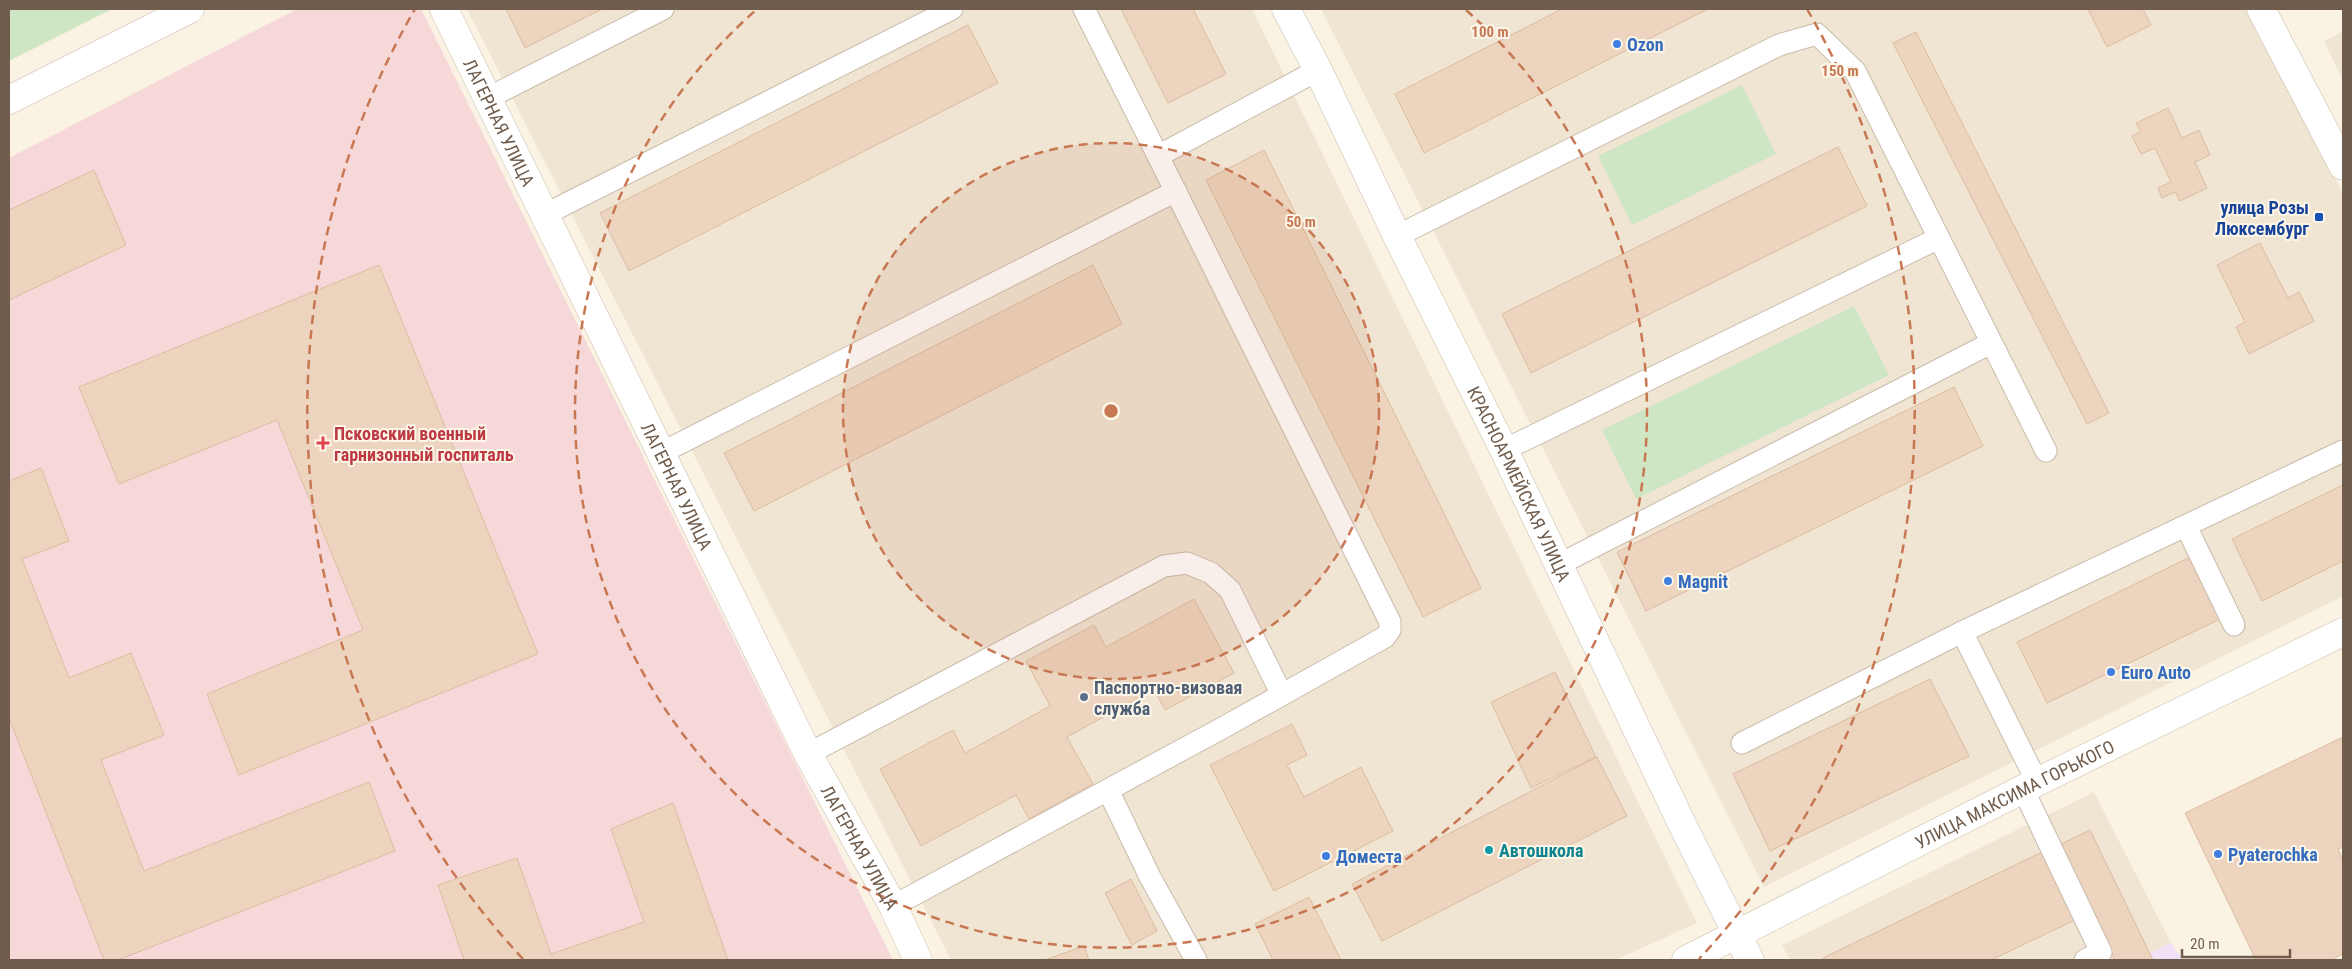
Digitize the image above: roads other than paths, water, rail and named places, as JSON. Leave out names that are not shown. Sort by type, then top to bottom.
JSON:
[{"type":"street","points":[[9,100],[190,9]]},
{"type":"street","name":"ЛАГЕРНАЯ УЛИЦА","points":[[444,9],[808,754],[892,906],[918,960]]},
{"type":"street","name":"КРАСНОАРМЕЙСКАЯ УЛИЦА","points":[[1286,9],[1318,70],[1397,236],[1504,450],[1750,960]]},
{"type":"street","points":[[2261,9],[2343,166]]},
{"type":"street","name":"УЛИЦА МАКСИМА ГОРЬКОГО","points":[[1686,960],[2030,786],[2343,632]]},
{"type":"lane","points":[[488,98],[663,9]]},
{"type":"lane","points":[[544,215],[952,9]]},
{"type":"lane","points":[[892,906],[1282,695],[1385,637],[1390,630],[1390,622],[1084,9]]},
{"type":"lane","points":[[1397,236],[1779,45],[1817,34],[1855,71],[2046,451]]},
{"type":"lane","points":[[1158,156],[1318,70]]},
{"type":"lane","points":[[661,453],[1176,191]]},
{"type":"lane","points":[[1504,450],[1939,238]]},
{"type":"lane","points":[[1558,565],[1991,343]]},
{"type":"lane","points":[[1742,743],[1962,632],[2343,451]]},
{"type":"lane","points":[[2186,526],[2234,626]]},
{"type":"lane","points":[[808,754],[1164,566],[1187,563],[1211,573],[1230,590],[1282,695]]},
{"type":"lane","points":[[1962,632],[2101,952],[2085,960]]},
{"type":"lane","points":[[1108,790],[1150,877],[1196,960]]},
{"type":"place","name":"Ozon","points":[[1617,44]]},
{"type":"place","name":"улица Розы Люксембург","points":[[2319,217]]},
{"type":"place","name":"Псковский военный гарнизонный госпиталь","points":[[323,443]]},
{"type":"place","name":"Magnit","points":[[1668,581]]},
{"type":"place","name":"Euro Auto","points":[[2111,672]]},
{"type":"place","name":"Паспортно-визовая служба","points":[[1084,697]]},
{"type":"place","name":"Автошкола","points":[[1489,850]]},
{"type":"place","name":"Pyaterochka","points":[[2218,854]]},
{"type":"place","name":"Доместа","points":[[1326,856]]}]
